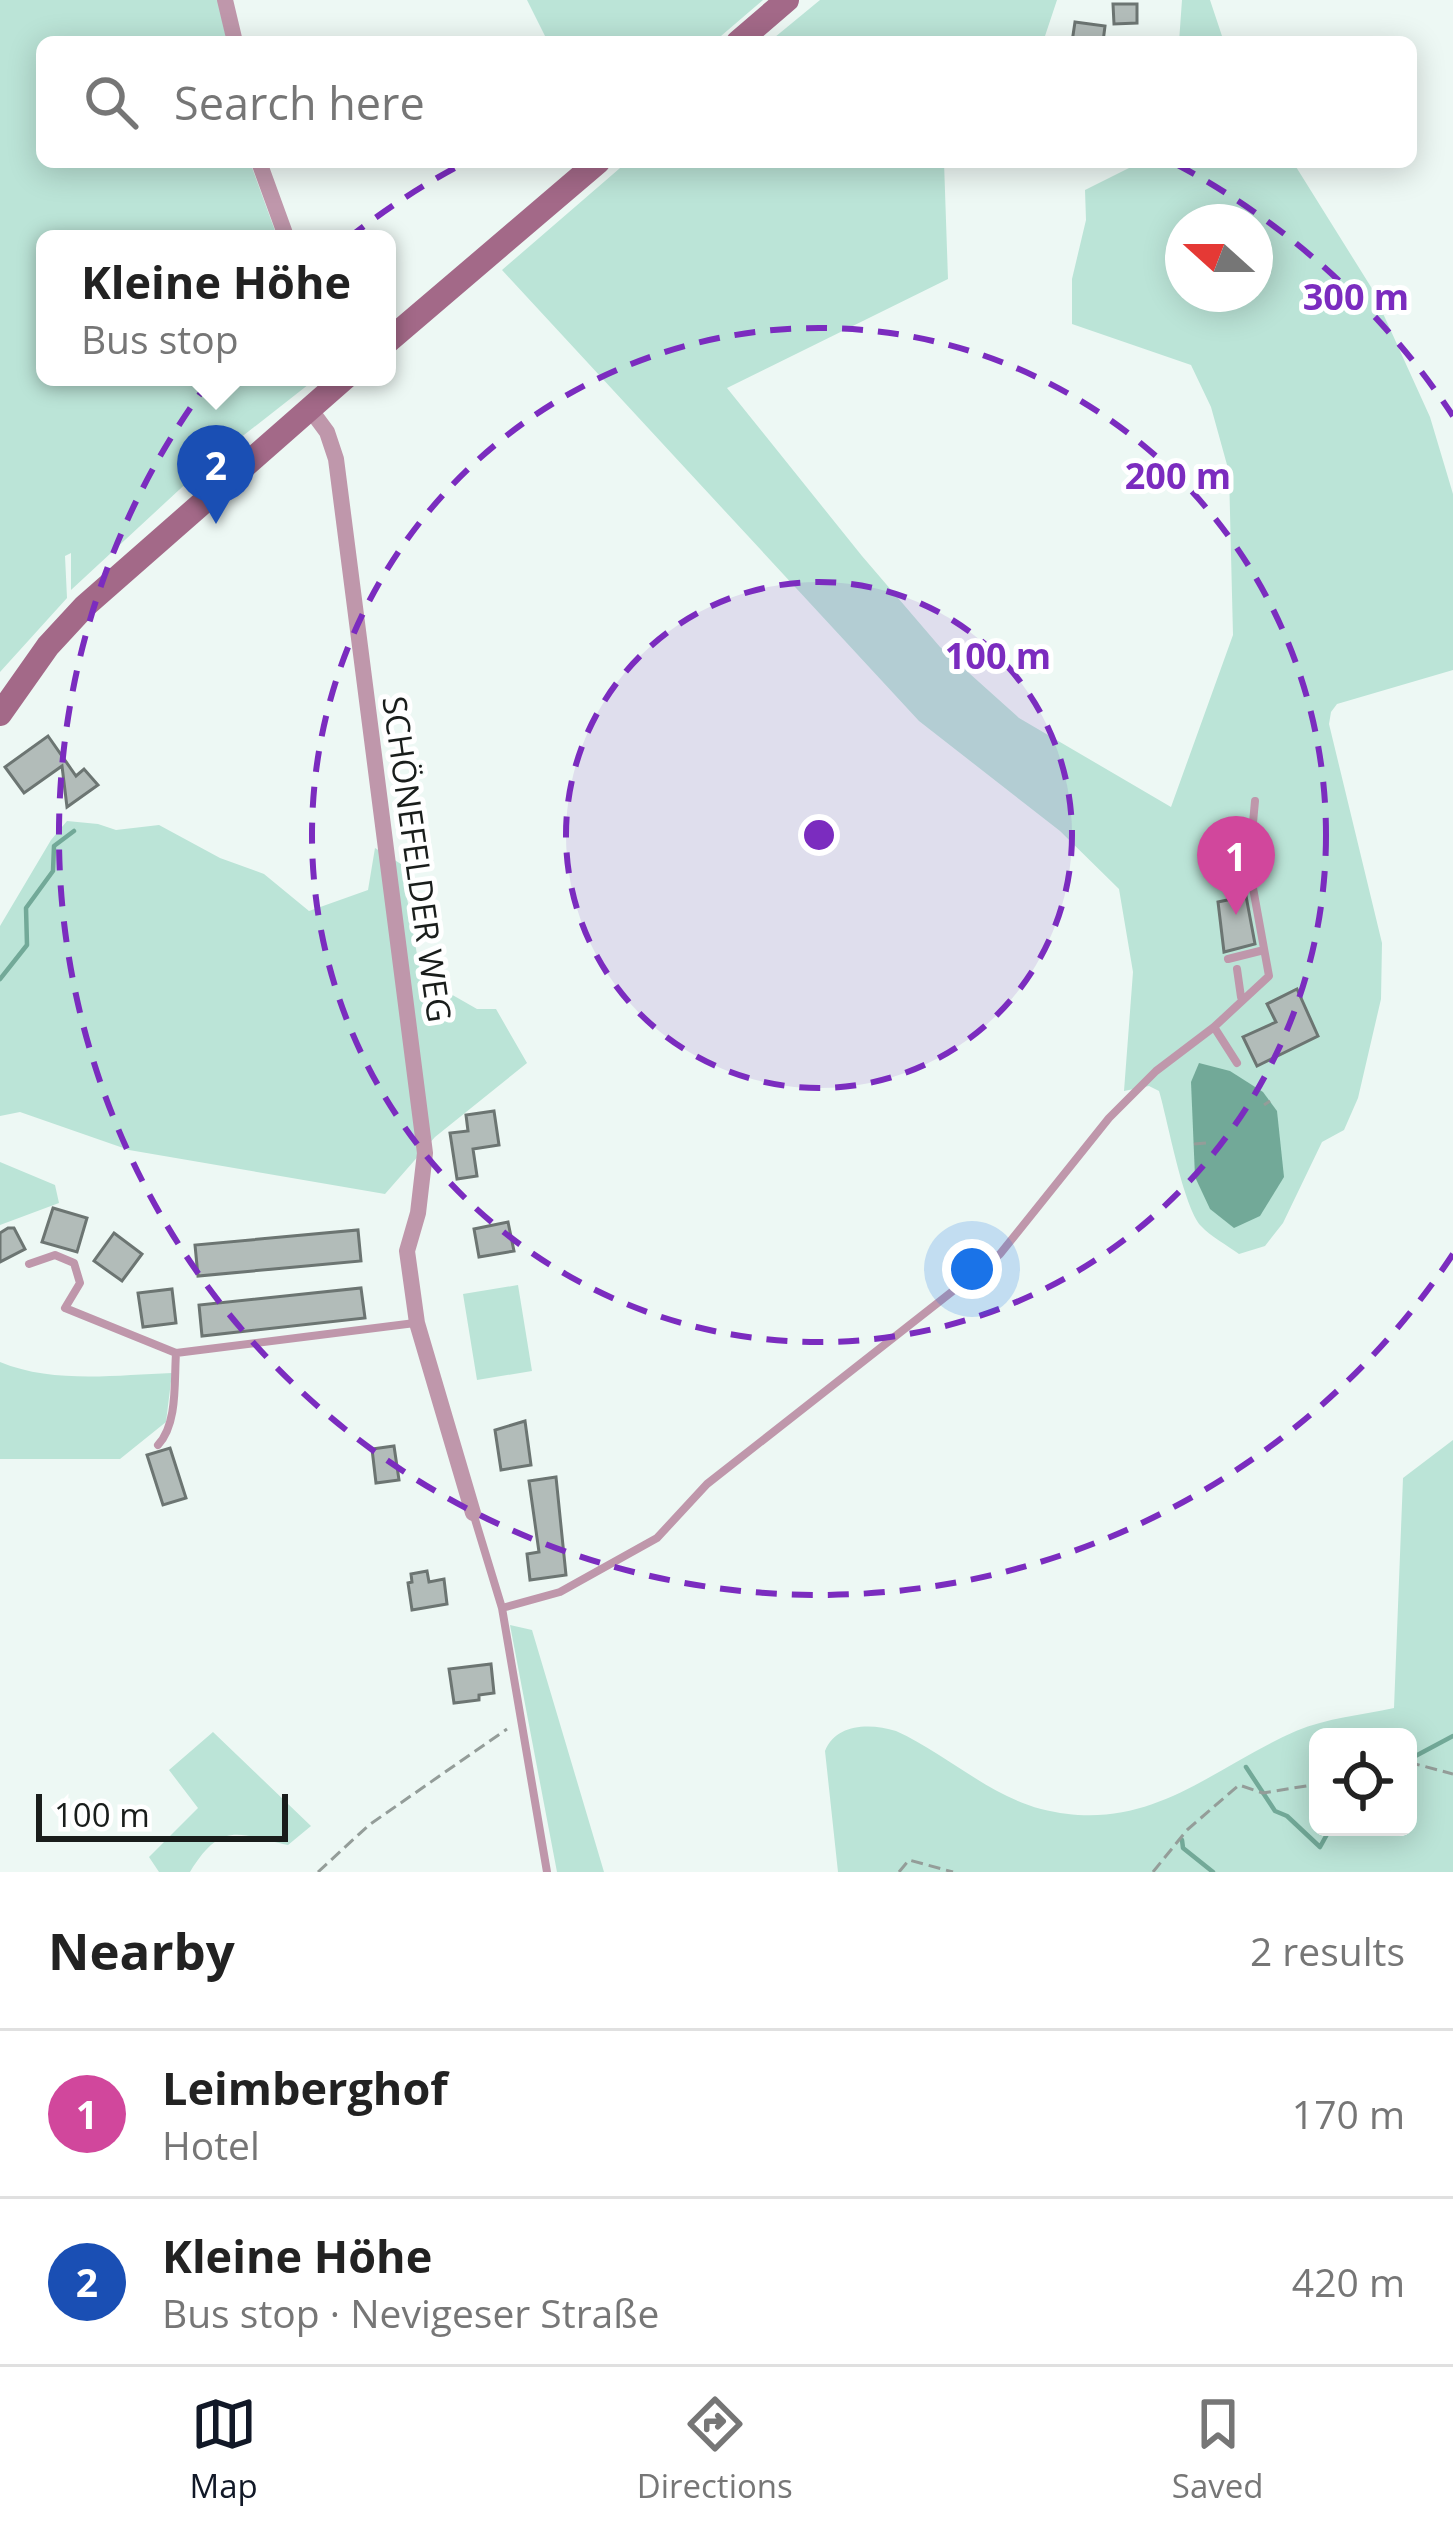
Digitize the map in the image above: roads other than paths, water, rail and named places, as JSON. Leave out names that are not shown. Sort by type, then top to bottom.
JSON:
[{"type":"main road","points":[[744,36],[787,0]]},
{"type":"main road","points":[[396,334],[591,168]]},
{"type":"main road","points":[[0,714],[85,605],[336,386]]},
{"type":"street","points":[[226,0],[234,36]]},
{"type":"street","points":[[261,168],[284,230]]},
{"type":"street","name":"SCHÖNEFELDER WEG","points":[[310,409],[327,431],[336,459],[425,1153],[418,1213],[407,1250],[417,1323],[473,1514]]},
{"type":"lane","points":[[502,1608],[560,1592],[657,1538],[707,1484],[1000,1254],[1109,1118],[1156,1071],[1214,1027],[1269,976],[1249,866],[1255,801]]},
{"type":"lane","points":[[1228,959],[1264,950]]},
{"type":"lane","points":[[1237,969],[1241,998]]},
{"type":"lane","points":[[1214,1027],[1237,1063]]},
{"type":"lane","points":[[29,1264],[55,1256],[74,1263],[80,1283],[65,1308],[176,1353],[417,1323]]},
{"type":"lane","points":[[158,1444],[170,1420],[176,1353]]},
{"type":"lane","name":"SCHÖNEFELDER WEG","points":[[473,1514],[502,1608],[548,1872]]},
{"type":"waterway","points":[[0,979],[27,945],[26,908],[53,871],[54,846],[74,831]]},
{"type":"waterway","points":[[1417,1755],[1453,1736]]},
{"type":"waterway","points":[[1246,1767],[1275,1811],[1320,1847],[1326,1836]]},
{"type":"waterway","points":[[1182,1840],[1183,1848],[1213,1872]]},
{"type":"place","name":"Kleine Höhe","points":[[216,524]]},
{"type":"place","name":"Leimberghof","points":[[1236,915]]}]
